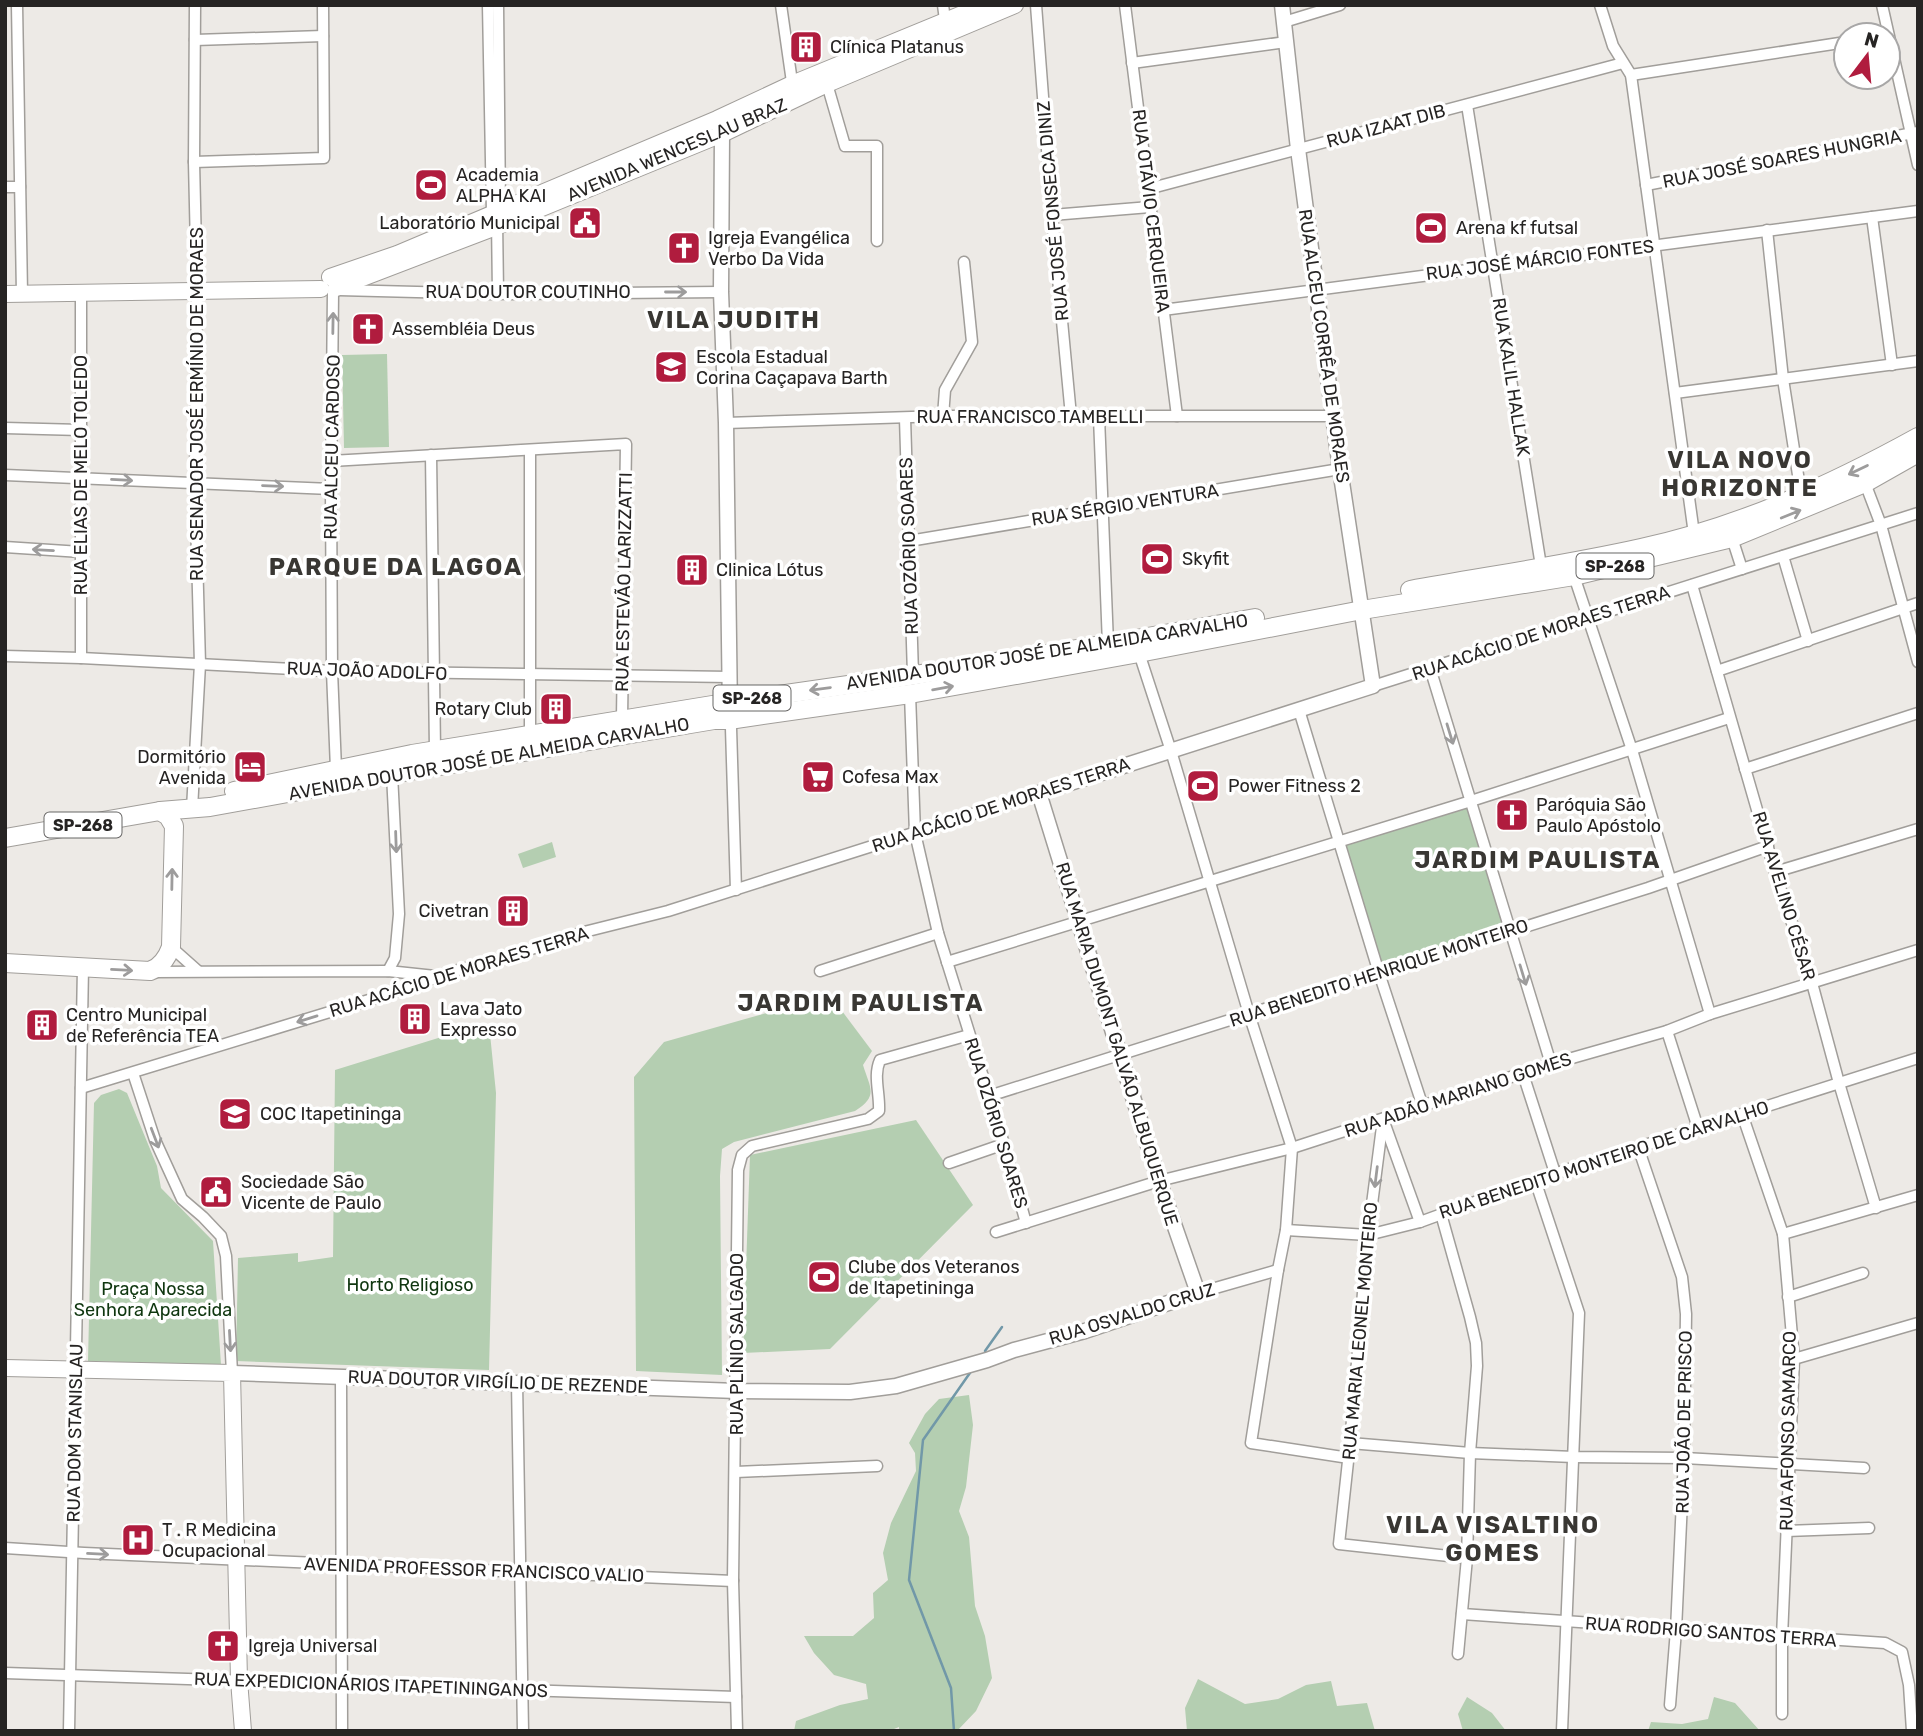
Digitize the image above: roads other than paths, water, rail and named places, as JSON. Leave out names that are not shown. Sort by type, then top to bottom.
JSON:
[{"type":"main road","name":"AVENIDA WENCESLAU BRAZ","points":[[793,92],[827,84],[947,28],[984,5]]},
{"type":"main road","name":"AVENIDA WENCESLAU BRAZ","points":[[331,287],[397,254],[611,172],[947,28],[1015,5]]},
{"type":"main road","name":"RUA DOUTOR COUTINHO","points":[[13,294],[331,287]]},
{"type":"main road","name":"AVENIDA DOUTOR JOSÉ DE ALMEIDA CARVALHO","points":[[5,838],[179,812],[714,720],[910,694],[1139,653],[1541,566],[1641,548],[1749,516],[1861,468],[1918,437]]},
{"type":"main road","name":"AVENIDA DOUTOR JOSÉ DE ALMEIDA CARVALHO","points":[[179,812],[336,769],[435,750],[1361,605],[1574,576],[1732,538],[1865,483],[1918,453]]},
{"type":"main road","points":[[5,963],[150,971],[157,969],[171,947],[179,812]]},
{"type":"main road","name":"RUA DOUTOR VIRGÍLIO DE REZENDE","points":[[5,1368],[232,1373]]},
{"type":"main road","points":[[232,1373],[239,1680],[243,1731]]},
{"type":"street","points":[[13,294],[20,187],[17,5]]},
{"type":"street","name":"RUA SENADOR JOSÉ ERMÍNIO DE MORAES","points":[[179,812],[200,664],[195,483],[195,5]]},
{"type":"street","points":[[194,162],[324,158],[323,5]]},
{"type":"street","points":[[488,5],[493,23],[498,294]]},
{"type":"street","points":[[493,23],[498,5]]},
{"type":"street","points":[[781,5],[793,92]]},
{"type":"street","points":[[943,5],[947,28]]},
{"type":"street","name":"RUA JOSÉ FONSECA DINIZ","points":[[1036,5],[1071,416]]},
{"type":"street","name":"RUA OTÁVIO CERQUEIRA","points":[[1125,5],[1177,416]]},
{"type":"street","name":"RUA ALCEU CORRÊA DE MORAES","points":[[1282,5],[1340,469],[1373,686]]},
{"type":"street","points":[[1284,22],[1340,5]]},
{"type":"street","points":[[1600,5],[1613,46],[1631,75],[1694,534]]},
{"type":"street","points":[[195,40],[323,36]]},
{"type":"street","points":[[1132,64],[1286,42]]},
{"type":"street","points":[[1631,75],[1832,43]]},
{"type":"street","name":"RUA IZAAT DIB","points":[[1148,189],[1623,63]]},
{"type":"street","points":[[5,77],[18,77]]},
{"type":"street","points":[[827,84],[845,146],[877,146],[877,241]]},
{"type":"street","points":[[1902,88],[1914,133],[1918,165]]},
{"type":"street","name":"RUA KALIL HALLAK","points":[[1467,104],[1541,566]]},
{"type":"street","points":[[720,127],[729,720],[736,890]]},
{"type":"street","name":"RUA JOSÉ SOARES HUNGRIA","points":[[1646,185],[1914,133]]},
{"type":"street","points":[[5,187],[20,187]]},
{"type":"street","points":[[1052,215],[1150,207]]},
{"type":"street","name":"RUA JOSÉ MÁRCIO FONTES","points":[[1163,310],[1918,211]]},
{"type":"street","points":[[1872,217],[1892,365]]},
{"type":"street","points":[[1767,230],[1783,379],[1801,494]]},
{"type":"street","points":[[943,416],[945,390],[972,342],[964,262]]},
{"type":"street","name":"RUA DOUTOR COUTINHO","points":[[331,287],[498,294],[721,292]]},
{"type":"street","name":"RUA ALCEU CARDOSO","points":[[331,287],[332,671],[336,769]]},
{"type":"street","name":"RUA ELIAS DE MELO TOLEDO","points":[[81,293],[81,657]]},
{"type":"street","points":[[1675,393],[1918,361]]},
{"type":"street","name":"RUA FRANCISCO TAMBELLI","points":[[726,423],[943,416],[1334,416]]},
{"type":"street","points":[[1099,417],[1108,644]]},
{"type":"street","name":"RUA OZÓRIO SOARES","points":[[905,418],[913,675]]},
{"type":"street","points":[[5,428],[81,430]]},
{"type":"street","name":"RUA ESTEVÃO LARIZZATTI","points":[[530,450],[626,444],[622,719]]},
{"type":"street","points":[[331,461],[530,450],[530,735]]},
{"type":"street","points":[[430,455],[435,750]]},
{"type":"street","name":"RUA SÉRGIO VENTURA","points":[[909,541],[1340,469]]},
{"type":"street","points":[[5,475],[331,489]]},
{"type":"street","points":[[1865,483],[1881,525],[1918,662]]},
{"type":"street","name":"RUA ACÁCIO DE MORAES TERRA","points":[[81,1088],[555,940],[668,911],[736,890],[1918,513]]},
{"type":"street","points":[[1732,538],[1742,569]]},
{"type":"street","points":[[5,547],[81,552]]},
{"type":"street","points":[[1783,556],[1808,641]]},
{"type":"street","points":[[1574,576],[1632,750],[1710,1014]]},
{"type":"street","name":"RUA AVELINO CÉSAR","points":[[1692,585],[1775,872],[1812,982],[1876,1208]]},
{"type":"street","points":[[1717,671],[1918,603]]},
{"type":"street","points":[[1139,653],[1292,1148],[1286,1230],[1251,1443],[1349,1458]]},
{"type":"street","name":"RUA JOÃO ADOLFO","points":[[5,656],[81,657],[332,671],[730,677]]},
{"type":"street","points":[[1430,668],[1551,1064]]},
{"type":"street","name":"RUA OZÓRIO SOARES","points":[[910,694],[915,833],[938,933],[1026,1223]]},
{"type":"street","points":[[1299,710],[1423,1107]]},
{"type":"street","points":[[1745,769],[1918,713]]},
{"type":"street","points":[[947,962],[1471,801],[1729,718]]},
{"type":"street","points":[[387,775],[394,798],[399,914],[395,958],[388,971],[395,992]]},
{"type":"street","name":"RUA MARIA DUMONT GALVÃO ALBUQUERQUE","points":[[1039,793],[1159,1181],[1198,1293]]},
{"type":"street","points":[[1775,872],[1918,829]]},
{"type":"street","name":"RUA BENEDITO HENRIQUE MONTEIRO","points":[[989,1096],[1510,932],[1768,846]]},
{"type":"street","points":[[820,971],[938,933]]},
{"type":"street","points":[[171,947],[198,971]]},
{"type":"street","name":"RUA ADÃO MARIANO GOMES","points":[[996,1232],[1159,1181],[1292,1148],[1918,950]]},
{"type":"street","name":"RUA DOM STANISLAU","points":[[69,1731],[83,967]]},
{"type":"street","points":[[150,971],[388,971],[441,976]]},
{"type":"street","points":[[1667,1031],[1698,1128]]},
{"type":"street","name":"RUA PLÍNIO SALGADO","points":[[737,1731],[733,1581],[738,1170],[742,1155],[752,1146],[868,1119],[878,1111],[876,1070],[880,1060],[969,1035]]},
{"type":"street","name":"RUA BENEDITO MONTEIRO DE CARVALHO","points":[[1286,1230],[1368,1235],[1420,1222],[1555,1173],[1918,1058]]},
{"type":"street","points":[[133,1073],[155,1140],[181,1199],[221,1236],[226,1256],[232,1373]]},
{"type":"street","points":[[1522,1074],[1555,1173]]},
{"type":"street","name":"RUA AFONSO SAMARCO","points":[[1742,1114],[1783,1234],[1794,1359],[1782,1637],[1782,1714]]},
{"type":"street","points":[[1383,1119],[1420,1222]]},
{"type":"street","name":"RUA MARIA LEONEL MONTEIRO","points":[[1383,1119],[1368,1235],[1339,1544],[1467,1558]]},
{"type":"street","points":[[949,1163],[1004,1144]]},
{"type":"street","name":"RUA JOÃO DE PRISCO","points":[[1638,1147],[1682,1277],[1686,1327],[1684,1458],[1670,1705]]},
{"type":"street","points":[[1379,1152],[1394,1150]]},
{"type":"street","points":[[1535,1180],[1579,1313],[1562,1731]]},
{"type":"street","points":[[1783,1234],[1918,1195]]},
{"type":"street","points":[[1441,1214],[1470,1317],[1476,1343],[1477,1366],[1467,1558],[1458,1654]]},
{"type":"street","name":"RUA OSVALDO CRUZ","points":[[987,1360],[1278,1270]]},
{"type":"street","points":[[1788,1297],[1863,1273]]},
{"type":"street","points":[[1794,1359],[1918,1324]]},
{"type":"street","name":"RUA DOUTOR VIRGÍLIO DE REZENDE","points":[[232,1373],[737,1391],[850,1392],[896,1386],[987,1360]]},
{"type":"street","points":[[341,1377],[342,1731]]},
{"type":"street","points":[[517,1382],[523,1731]]},
{"type":"street","points":[[1350,1443],[1471,1453],[1684,1458],[1864,1468]]},
{"type":"street","points":[[736,1472],[877,1466]]},
{"type":"street","points":[[1786,1531],[1869,1528]]},
{"type":"street","name":"AVENIDA PROFESSOR FRANCISCO VALIO","points":[[5,1548],[733,1581]]},
{"type":"street","name":"RUA RODRIGO SANTOS TERRA","points":[[1462,1614],[1885,1643],[1902,1652],[1909,1685],[1912,1731]]},
{"type":"street","name":"RUA EXPEDICIONÁRIOS ITAPETININGANOS","points":[[5,1673],[736,1697]]},
{"type":"street","points":[[1909,1685],[1918,1676]]},
{"type":"waterway","points":[[985,1351],[1002,1327]]},
{"type":"waterway","points":[[954,1731],[951,1688],[909,1580],[923,1440],[972,1370]]},
{"type":"place","name":"Clínica Platanus","points":[[806,47]]},
{"type":"place","name":"Academia ALPHA KAI","points":[[431,185]]},
{"type":"place","name":"Laboratório Municipal","points":[[585,223]]},
{"type":"place","name":"Arena kf futsal","points":[[1431,228]]},
{"type":"place","name":"Igreja Evangélica Verbo Da Vida","points":[[684,248]]},
{"type":"place","name":"Assembléia Deus","points":[[368,329]]},
{"type":"place","name":"Escola Estadual Corina Caçapava Barth","points":[[671,367]]},
{"type":"place","name":"Skyfit","points":[[1157,559]]},
{"type":"place","name":"Clinica Lótus","points":[[692,570]]},
{"type":"place","name":"Rotary Club","points":[[556,709]]},
{"type":"place","name":"Dormitório Avenida","points":[[250,767]]},
{"type":"place","name":"Cofesa Max","points":[[818,777]]},
{"type":"place","name":"Power Fitness 2","points":[[1203,786]]},
{"type":"place","name":"Paróquia São Paulo Apóstolo","points":[[1512,815]]},
{"type":"place","name":"Civetran","points":[[513,911]]},
{"type":"place","name":"Lava Jato Expresso","points":[[415,1019]]},
{"type":"place","name":"Centro Municipal de Referência TEA","points":[[42,1025]]},
{"type":"place","name":"COC Itapetininga","points":[[235,1114]]},
{"type":"place","name":"Sociedade São Vicente de Paulo","points":[[216,1192]]},
{"type":"place","name":"Clube dos Veteranos de Itapetininga","points":[[824,1277]]},
{"type":"place","name":"T . R Medicina Ocupacional","points":[[138,1540]]},
{"type":"place","name":"Igreja Universal","points":[[223,1646]]},
{"type":"district","name":"VILA JUDITH","points":[[734,320]]},
{"type":"district","name":"VILA NOVO HORIZONTE","points":[[1740,474]]},
{"type":"district","name":"PARQUE DA LAGOA","points":[[396,567]]},
{"type":"district","name":"JARDIM PAULISTA","points":[[1538,860]]},
{"type":"district","name":"JARDIM PAULISTA","points":[[861,1003]]},
{"type":"district","name":"VILA VISALTINO GOMES","points":[[1493,1539]]},
{"type":"park label","name":"Horto Religioso","points":[[410,1285]]},
{"type":"park label","name":"Praça Nossa Senhora Aparecida","points":[[153,1299]]}]
